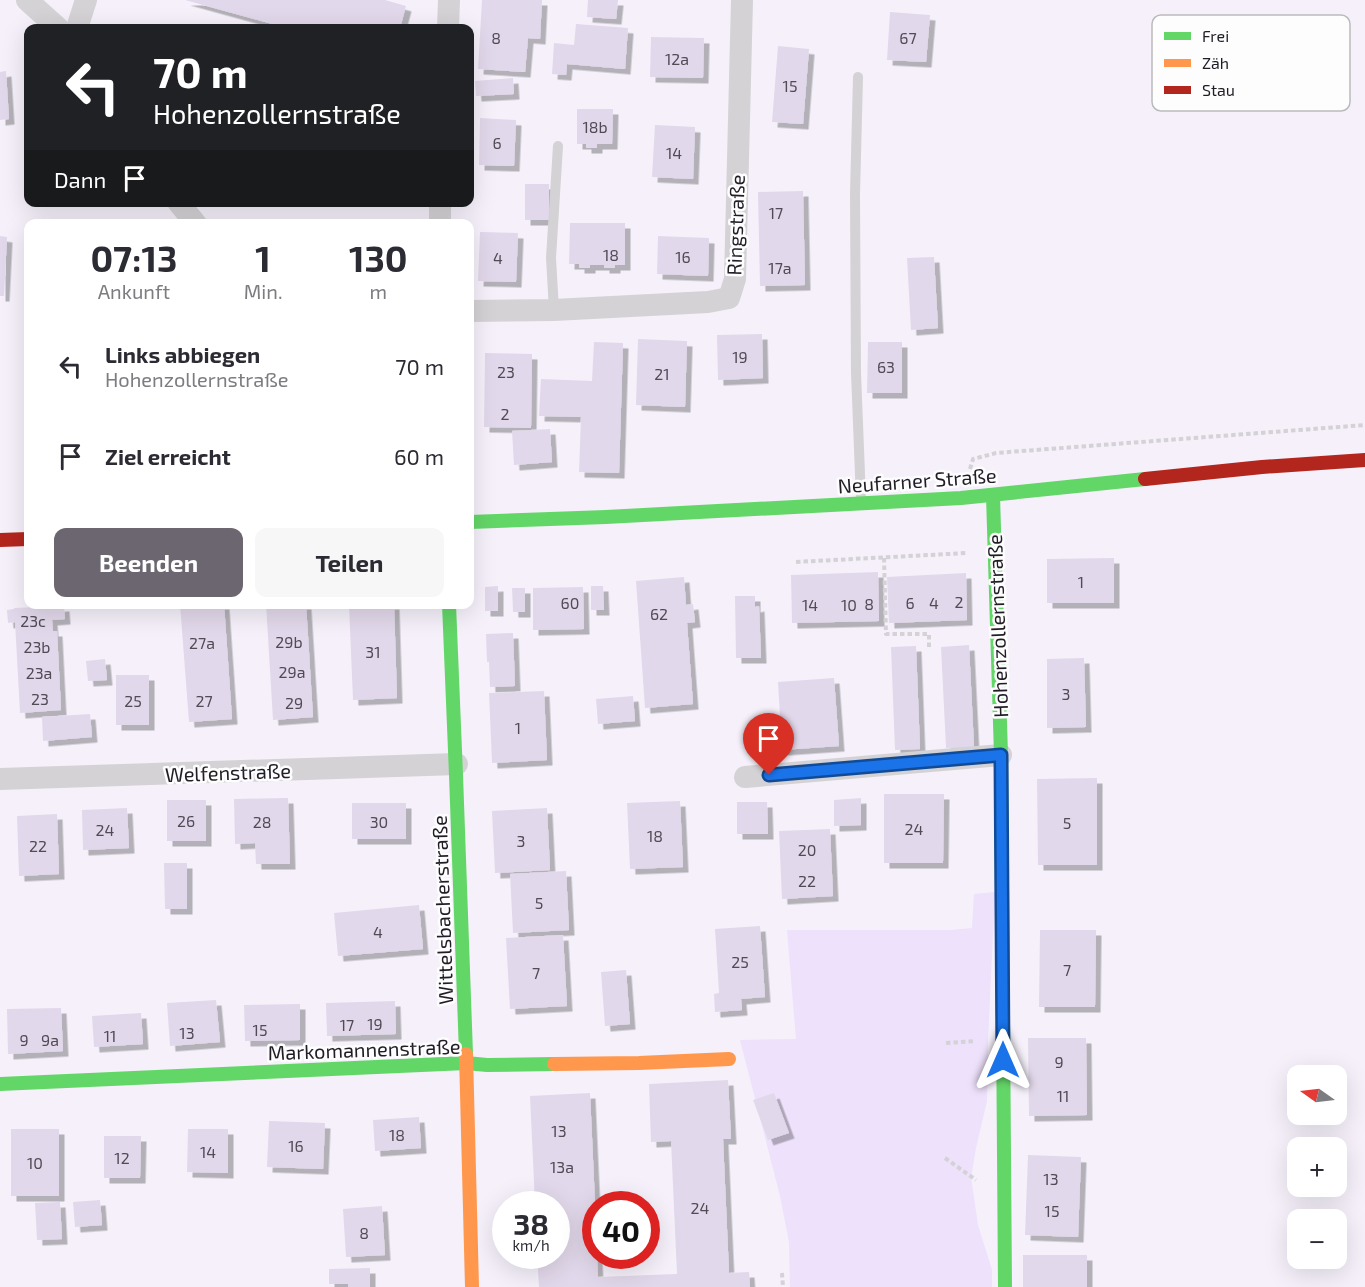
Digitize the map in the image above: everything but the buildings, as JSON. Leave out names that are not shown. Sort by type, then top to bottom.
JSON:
[{"type":"street","points":[[27,0],[54,24]]},
{"type":"street","points":[[78,24],[86,0]]},
{"type":"street","points":[[448,0],[448,24]]},
{"type":"street","name":"Ringstraße","points":[[474,311],[554,310],[708,302],[729,298],[735,279],[742,0]]},
{"type":"street","points":[[182,207],[192,219]]},
{"type":"street","name":"Neufarner Straße","points":[[474,522],[594,518],[993,496],[1262,467],[1365,460]]},
{"type":"street","name":"Hohenzollernstraße","points":[[993,496],[1001,755],[1005,1287]]},
{"type":"street","points":[[0,540],[24,539]]},
{"type":"street","name":"Wittelsbacherstraße","points":[[449,609],[457,764],[471,1287]]},
{"type":"street","points":[[745,777],[1001,755]]},
{"type":"street","name":"Welfenstraße","points":[[0,779],[457,764]]},
{"type":"street","name":"Markomannenstraße","points":[[0,1084],[466,1063],[488,1065],[729,1059]]},
{"type":"lane","points":[[858,77],[855,218],[856,372],[861,504]]},
{"type":"lane","points":[[554,310],[551,258],[558,146]]},
{"type":"path","points":[[962,498],[973,459],[996,453],[1365,425]]},
{"type":"path","points":[[796,562],[994,552]]},
{"type":"path","points":[[884,558],[886,634],[929,634],[929,647]]},
{"type":"path","points":[[782,1273],[783,1287]]},
{"type":"shaded area","points":[[995,892],[987,1101],[971,1177],[978,1225],[992,1270],[992,1287],[790,1287],[789,1242],[780,1196],[740,1040],[796,1039],[787,930],[972,928],[974,894]]},
{"type":"traffic: fast","points":[[474,522],[961,498],[1145,479]]},
{"type":"traffic: fast","points":[[993,496],[1001,755],[1005,1287]]},
{"type":"traffic: fast","points":[[449,609],[466,1054]]},
{"type":"traffic: fast","points":[[0,1084],[466,1063],[554,1064]]},
{"type":"traffic: slow","points":[[466,1054],[472,1287]]},
{"type":"traffic: slow","points":[[554,1064],[729,1059]]},
{"type":"traffic: jam","points":[[1145,479],[1262,467],[1365,460]]},
{"type":"traffic: jam","points":[[0,540],[24,539]]},
{"type":"route","points":[[769,775],[1001,755],[1003,1060]]}]
